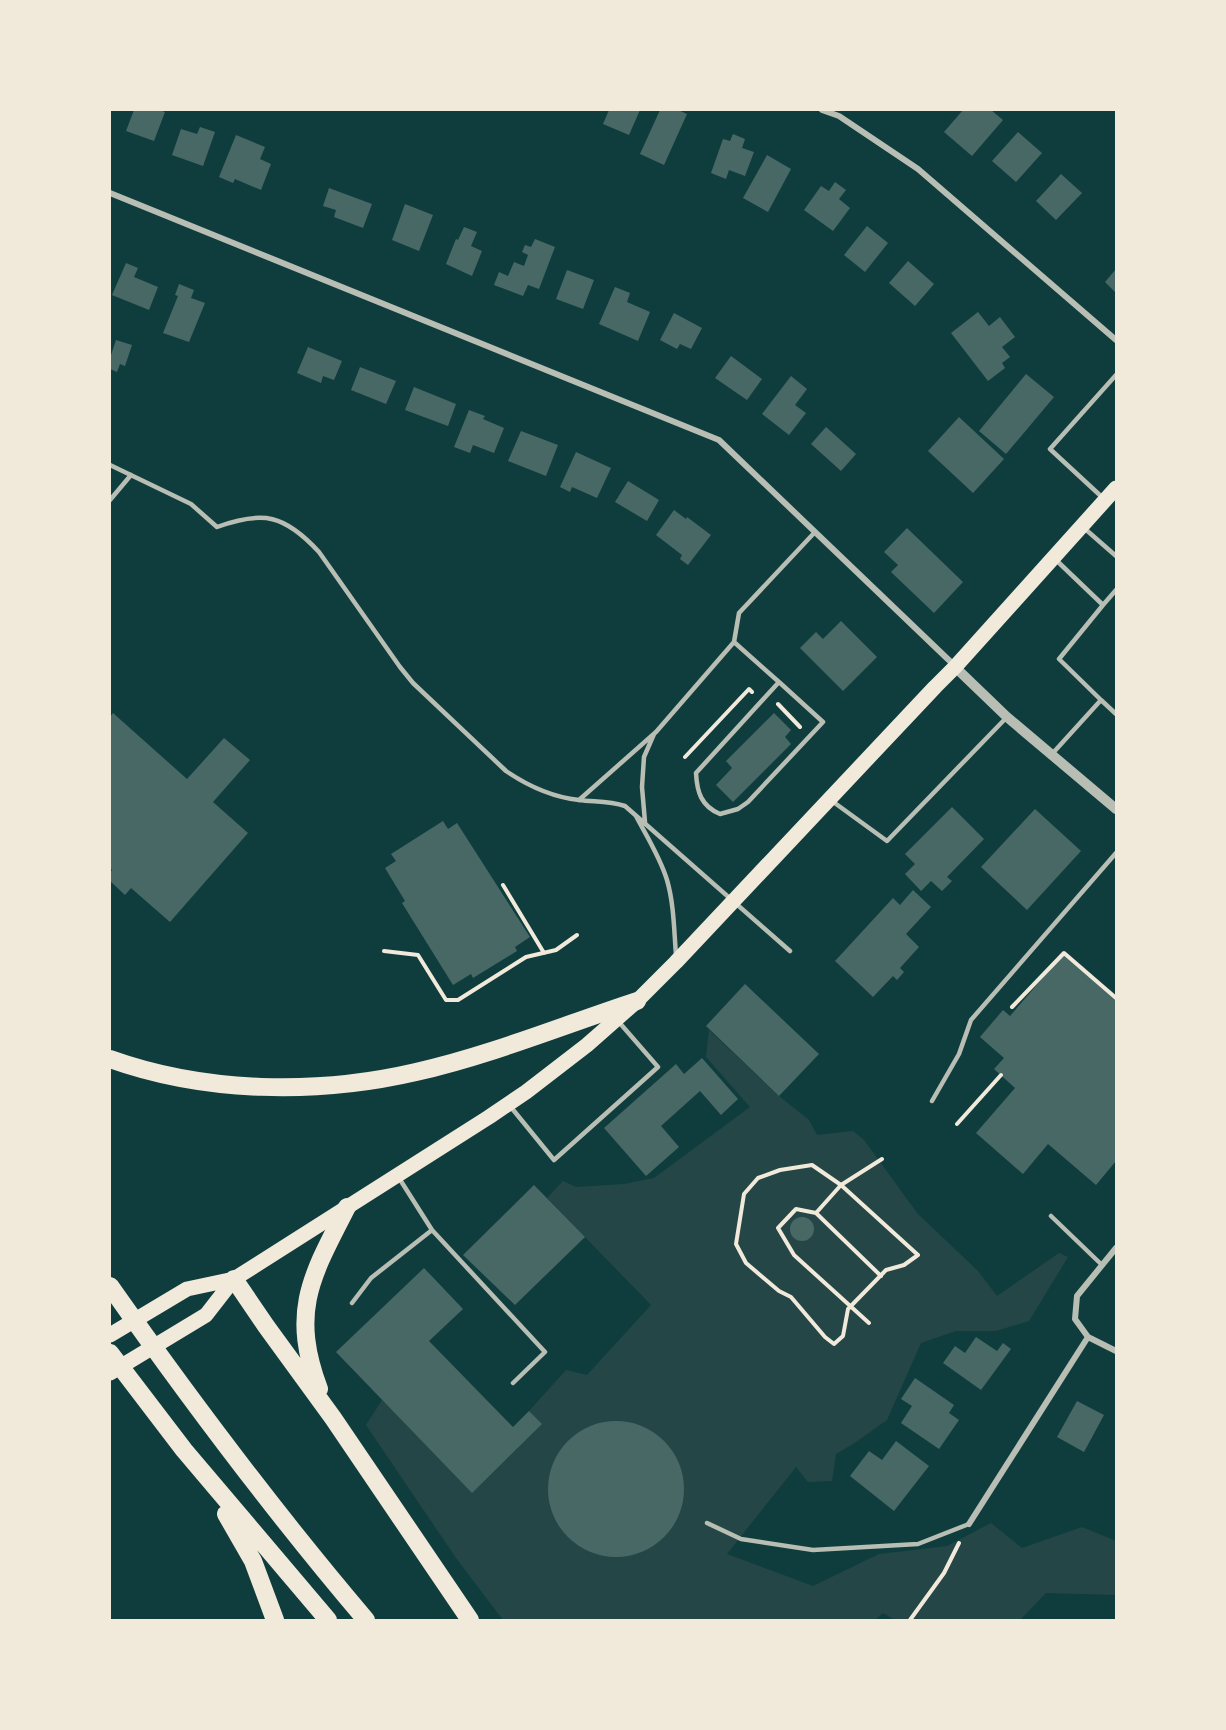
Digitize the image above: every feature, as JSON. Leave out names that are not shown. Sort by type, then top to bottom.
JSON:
[{"type":"highway","points":[[110,1059],[163,1074],[235,1085],[316,1085],[371,1080],[459,1061],[637,1001]]},
{"type":"highway","points":[[333,1418],[311,1368],[304,1327],[306,1305],[315,1273],[347,1208]]},
{"type":"highway","points":[[234,1279],[333,1418],[470,1620]]},
{"type":"highway","points":[[110,1286],[198,1409],[260,1490],[366,1620]]},
{"type":"highway","points":[[110,1353],[184,1450],[328,1620]]},
{"type":"highway","points":[[184,1450],[236,1530],[253,1561],[275,1620]]},
{"type":"main road","points":[[110,1373],[206,1315],[234,1279],[508,1104],[560,1067],[617,1019],[676,962],[956,667],[1116,488]]},
{"type":"main road","points":[[110,1335],[187,1289],[234,1279]]},
{"type":"street","points":[[822,110],[839,116],[918,169],[1116,340]]},
{"type":"street","points":[[110,193],[719,440],[1007,717],[1116,809]]},
{"type":"street","points":[[1116,1248],[1077,1296],[1075,1319],[1088,1337],[1116,1352]]},
{"type":"street","points":[[969,1524],[1088,1337]]},
{"type":"lane","points":[[1105,500],[1050,449],[1116,375]]},
{"type":"lane","points":[[110,465],[191,504],[217,527],[251,517],[271,518],[287,524],[304,536],[319,552],[413,683],[506,771],[523,783],[552,795],[579,800],[612,802],[625,806],[790,951]]},
{"type":"lane","points":[[110,500],[131,475]]},
{"type":"lane","points":[[1082,526],[1116,556]]},
{"type":"lane","points":[[579,800],[656,732],[734,642],[739,613],[814,532]]},
{"type":"lane","points":[[1053,558],[1103,604]]},
{"type":"lane","points":[[1116,590],[1059,658],[1116,714]]},
{"type":"lane","points":[[734,642],[779,682],[823,722],[757,794],[738,809],[720,814],[712,811],[700,798],[696,773],[779,682]]},
{"type":"lane","points":[[1052,754],[1101,700]]},
{"type":"lane","points":[[829,799],[887,841],[1007,717]]},
{"type":"lane","points":[[645,823],[642,787],[644,757],[656,732]]},
{"type":"lane","points":[[635,813],[667,880],[674,916],[676,962]]},
{"type":"lane","points":[[932,1101],[959,1054],[971,1020],[1116,854]]},
{"type":"lane","points":[[508,1104],[554,1160],[658,1067],[617,1019]]},
{"type":"lane","points":[[398,1175],[432,1230],[545,1352],[513,1383]]},
{"type":"lane","points":[[1051,1216],[1102,1265]]},
{"type":"lane","points":[[352,1303],[371,1278],[432,1230]]},
{"type":"lane","points":[[707,1523],[741,1539],[813,1550],[918,1544],[969,1524]]},
{"type":"path","points":[[685,757],[749,689]]},
{"type":"path","points":[[777,704],[809,737]]},
{"type":"path","points":[[503,885],[544,953]]},
{"type":"path","points":[[384,951],[418,955],[447,1000],[458,1000],[526,957],[556,951],[577,935]]},
{"type":"path","points":[[1012,1007],[1064,953],[1116,998]]},
{"type":"path","points":[[957,1124],[1001,1075]]},
{"type":"path","points":[[816,1213],[841,1185],[882,1159]]},
{"type":"path","points":[[812,1165],[841,1185],[918,1255],[904,1265],[886,1270],[881,1276],[848,1309],[843,1336],[834,1344],[790,1297],[779,1291],[747,1263],[736,1244],[744,1194],[758,1178],[780,1170],[812,1165]]},
{"type":"path","points":[[869,1323],[794,1255],[778,1228],[796,1209],[816,1213],[881,1276]]},
{"type":"path","points":[[910,1620],[944,1573],[969,1524]]},
{"type":"shaded area","points":[[709,1030],[779,1096],[809,1120],[817,1135],[853,1131],[864,1140],[918,1214],[978,1271],[997,1296],[1059,1253],[1068,1257],[1029,1321],[996,1331],[956,1331],[921,1343],[887,1420],[836,1454],[832,1481],[808,1482],[796,1467],[727,1554],[813,1586],[879,1554],[947,1546],[991,1523],[1022,1548],[1082,1527],[1116,1541],[1116,1595],[1046,1593],[1020,1620],[895,1620],[883,1613],[875,1620],[503,1620],[456,1558],[366,1425],[382,1400],[482,1482],[518,1448],[529,1411],[566,1370],[587,1375],[651,1305],[547,1198],[563,1181],[576,1187],[624,1184],[654,1178],[750,1107],[706,1057]]},
{"type":"building","points":[[134,110],[165,112],[154,141],[126,131]]},
{"type":"building","points":[[609,110],[640,110],[629,135],[603,124]]},
{"type":"building","points":[[660,110],[678,110],[687,114],[664,165],[640,154]]},
{"type":"building","points":[[963,110],[991,110],[1003,120],[972,156],[944,132]]},
{"type":"building","points":[[200,127],[215,132],[203,166],[172,155],[181,129],[197,134]]},
{"type":"building","points":[[1018,132],[1042,153],[1016,182],[992,161]]},
{"type":"building","points":[[733,134],[745,139],[742,148],[754,152],[745,176],[729,170],[726,179],[711,173],[723,139],[730,141]]},
{"type":"building","points":[[236,135],[265,147],[260,159],[271,164],[261,190],[235,179],[233,183],[219,177]]},
{"type":"building","points":[[767,155],[791,169],[768,212],[743,198]]},
{"type":"building","points":[[1061,174],[1082,193],[1056,220],[1036,201]]},
{"type":"building","points":[[835,182],[846,190],[839,199],[850,208],[833,231],[804,210],[821,186],[829,191]]},
{"type":"building","points":[[329,188],[372,204],[363,228],[334,217],[336,210],[323,206]]},
{"type":"building","points":[[405,204],[433,215],[419,251],[392,240]]},
{"type":"building","points":[[867,226],[888,243],[865,272],[844,255]]},
{"type":"building","points":[[464,227],[477,232],[471,246],[482,251],[472,276],[446,264],[456,239],[458,240]]},
{"type":"building","points":[[535,239],[555,247],[539,289],[528,285],[523,296],[494,285],[499,272],[508,276],[514,262],[524,266],[528,255],[522,252],[525,245],[531,247]]},
{"type":"building","points":[[908,261],[934,284],[915,306],[889,283]]},
{"type":"building","points":[[126,263],[138,268],[134,277],[158,287],[149,310],[112,295]]},
{"type":"building","points":[[1116,269],[1116,293],[1105,282]]},
{"type":"building","points":[[567,270],[594,280],[583,309],[556,299]]},
{"type":"building","points":[[179,284],[194,290],[191,298],[205,303],[189,342],[163,333],[178,296],[175,295]]},
{"type":"building","points":[[615,287],[630,293],[627,302],[650,312],[638,341],[599,324]]},
{"type":"building","points":[[978,312],[989,326],[1000,317],[1015,337],[1002,347],[1010,357],[1002,363],[1005,368],[988,381],[951,333]]},
{"type":"building","points":[[674,313],[702,328],[691,349],[680,344],[677,349],[660,340]]},
{"type":"building","points":[[116,340],[132,345],[125,366],[120,364],[117,372],[110,369],[110,358]]},
{"type":"building","points":[[308,347],[342,361],[334,380],[323,376],[321,383],[297,373]]},
{"type":"building","points":[[731,356],[762,379],[747,400],[715,378]]},
{"type":"building","points":[[360,367],[396,381],[386,404],[351,390]]},
{"type":"building","points":[[1026,374],[1054,397],[1006,454],[979,431]]},
{"type":"building","points":[[791,376],[807,389],[795,405],[806,413],[789,435],[762,414]]},
{"type":"building","points":[[414,387],[456,404],[448,426],[405,410]]},
{"type":"building","points":[[469,410],[485,416],[483,419],[504,428],[494,453],[473,445],[470,453],[454,447]]},
{"type":"building","points":[[959,417],[1004,459],[973,493],[928,451]]},
{"type":"building","points":[[826,427],[856,454],[841,471],[811,444]]},
{"type":"building","points":[[521,431],[558,445],[546,476],[508,461]]},
{"type":"building","points":[[576,452],[611,468],[597,498],[572,487],[570,492],[560,487]]},
{"type":"building","points":[[628,481],[659,500],[647,521],[615,502]]},
{"type":"building","points":[[674,510],[711,535],[688,565],[680,559],[682,555],[656,535]]},
{"type":"building","points":[[907,528],[963,582],[934,613],[891,572],[898,565],[884,552]]},
{"type":"building","points":[[841,621],[877,657],[843,691],[800,648],[816,632],[823,639]]},
{"type":"building","points":[[113,713],[187,779],[224,738],[250,760],[213,802],[248,833],[170,922],[131,888],[125,895],[110,881],[112,870],[110,868],[110,717]]},
{"type":"building","points":[[774,713],[791,730],[785,737],[791,744],[733,802],[716,785],[732,768],[726,761]]},
{"type":"building","points":[[952,807],[984,839],[947,877],[952,881],[942,891],[931,881],[921,891],[905,874],[915,864],[905,854]]},
{"type":"building","points":[[1035,809],[1081,851],[1027,910],[981,867]]},
{"type":"building","points":[[443,821],[448,829],[457,823],[530,937],[515,947],[517,951],[473,978],[471,974],[453,985],[402,903],[405,901],[385,868],[396,861],[391,854]]},
{"type":"building","points":[[913,890],[931,907],[906,934],[919,947],[900,968],[904,972],[897,980],[893,976],[873,997],[835,961],[893,898],[900,905]]},
{"type":"building","points":[[1064,953],[1116,998],[1116,1161],[1096,1185],[1048,1144],[1023,1174],[976,1133],[1015,1088],[994,1069],[1004,1058],[980,1037],[1003,1010],[1010,1016]]},
{"type":"building","points":[[745,984],[819,1054],[779,1096],[706,1026]]},
{"type":"building","points":[[702,1058],[738,1099],[721,1115],[700,1091],[661,1126],[679,1147],[646,1176],[604,1128],[676,1064],[684,1074]]},
{"type":"building","points":[[534,1185],[585,1237],[515,1305],[463,1255]]},
{"type":"building","points":[[802,1217],[811,1220],[814,1229],[811,1238],[802,1241],[793,1238],[790,1229],[793,1220]]},
{"type":"building","points":[[424,1268],[463,1309],[429,1341],[513,1427],[529,1411],[542,1424],[472,1493],[336,1352]]},
{"type":"building","points":[[976,1337],[997,1351],[1003,1343],[1011,1349],[981,1390],[943,1363],[955,1346],[965,1353]]},
{"type":"building","points":[[915,1378],[954,1405],[949,1413],[959,1420],[939,1449],[901,1423],[912,1406],[901,1399]]},
{"type":"building","points":[[1077,1401],[1104,1415],[1084,1452],[1057,1437]]},
{"type":"building","points":[[616,1421],[642,1426],[654,1432],[664,1441],[673,1451],[679,1463],[684,1489],[679,1515],[673,1527],[664,1537],[654,1546],[642,1552],[616,1557],[590,1552],[578,1546],[568,1537],[559,1527],[553,1515],[548,1489],[553,1463],[559,1451],[568,1441],[578,1432],[590,1426]]},
{"type":"building","points":[[896,1441],[929,1466],[894,1511],[850,1476],[869,1451],[882,1460]]}]
